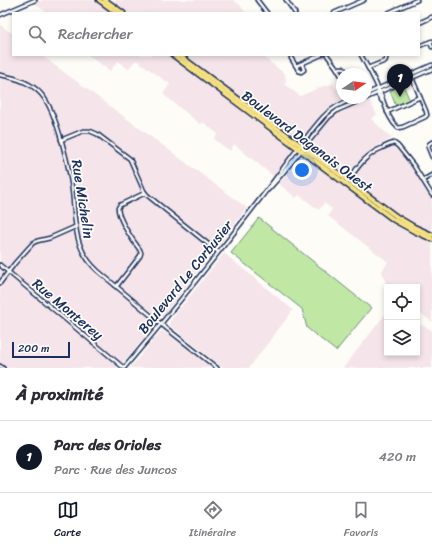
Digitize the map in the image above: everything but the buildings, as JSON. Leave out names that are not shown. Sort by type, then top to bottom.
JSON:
[{"type":"main road","points":[[99,0],[116,12]]},
{"type":"main road","points":[[105,0],[122,12]]},
{"type":"main road","name":"Boulevard Dagenais Ouest","points":[[174,56],[402,221],[414,228],[432,235]]},
{"type":"main road","name":"Boulevard Dagenais Ouest","points":[[180,56],[301,148]]},
{"type":"main road","name":"Boulevard Dagenais Ouest","points":[[347,182],[398,222],[432,239]]},
{"type":"street","points":[[0,15],[35,0]]},
{"type":"street","points":[[257,0],[266,12]]},
{"type":"street","points":[[286,0],[294,12]]},
{"type":"street","points":[[341,12],[364,0]]},
{"type":"street","points":[[407,0],[409,4]]},
{"type":"street","points":[[390,12],[418,0]]},
{"type":"street","points":[[420,23],[432,17]]},
{"type":"street","points":[[420,46],[431,41],[432,47]]},
{"type":"street","points":[[296,66],[319,56]]},
{"type":"street","points":[[328,56],[337,68]]},
{"type":"street","points":[[362,56],[368,68],[385,61],[385,56]]},
{"type":"street","points":[[291,58],[300,72],[303,72],[304,69],[302,64]]},
{"type":"street","name":"Boulevard Le Corbusier","points":[[372,94],[432,65]]},
{"type":"street","name":"Boulevard Le Corbusier","points":[[372,92],[432,69]]},
{"type":"street","name":"Rue Michelin","points":[[0,75],[22,80],[29,84],[47,101],[51,109],[61,140],[71,180],[75,227],[79,244],[87,259],[96,270],[217,368]]},
{"type":"street","points":[[372,77],[379,97],[391,121],[398,128],[426,116],[427,113],[412,78]]},
{"type":"street","points":[[387,112],[420,97]]},
{"type":"street","name":"Boulevard Le Corbusier","points":[[124,368],[161,324],[261,198],[278,180],[326,113],[341,104]]},
{"type":"street","name":"Boulevard Le Corbusier","points":[[301,148],[333,113],[352,104]]},
{"type":"street","points":[[61,140],[82,131],[90,131],[97,134],[130,159],[145,193],[218,252]]},
{"type":"street","points":[[432,142],[428,147],[432,157]]},
{"type":"street","points":[[347,182],[368,156],[393,143],[399,147],[412,164],[432,195]]},
{"type":"street","points":[[423,180],[432,175]]},
{"type":"street","points":[[116,286],[141,253],[141,250],[132,240],[127,231],[118,213],[118,208],[145,193]]},
{"type":"street","points":[[0,283],[34,242],[50,238],[75,227]]},
{"type":"street","name":"Rue Monterey","points":[[0,265],[124,368]]},
{"type":"shaded area","points":[[43,0],[95,0],[111,12],[46,12],[34,3]]},
{"type":"shaded area","points":[[111,0],[233,0],[240,5],[245,12],[127,12]]},
{"type":"shaded area","points":[[0,25],[12,33],[12,56],[42,56],[247,208],[218,246],[214,245],[211,250],[212,253],[162,317],[157,317],[154,322],[155,326],[124,362],[121,362],[117,366],[118,368],[0,368]]},
{"type":"shaded area","points":[[89,56],[169,56],[294,150],[273,176],[234,144],[230,151],[214,139],[218,134],[204,123],[200,124],[163,94],[170,84],[136,60],[128,69],[118,61],[110,71]]},
{"type":"shaded area","points":[[186,56],[262,56],[285,74],[286,81],[284,84],[300,96],[333,83],[336,89],[336,104],[322,113],[302,139],[299,140]]},
{"type":"shaded area","points":[[358,104],[372,104],[377,115],[371,119],[392,138],[363,157],[348,176],[309,149],[309,146],[335,115]]},
{"type":"shaded area","points":[[393,145],[418,176],[432,198],[432,232],[404,218],[353,180],[366,162],[378,152]]},
{"type":"shaded area","points":[[300,156],[303,156],[393,223],[407,232],[432,243],[432,322],[420,313],[420,284],[386,284],[382,271],[388,262],[328,216],[332,209],[324,203],[319,210],[299,195],[296,198],[279,184]]},
{"type":"shaded area","points":[[224,253],[293,310],[249,368],[223,368],[169,325],[170,321]]},
{"type":"shaded area","points":[[384,316],[384,356],[420,356],[420,324],[432,330],[432,368],[343,368]]},
{"type":"shaded area","points":[[163,331],[212,368],[130,368],[160,332]]},
{"type":"green space","points":[[403,85],[410,101],[396,106],[390,91]]},
{"type":"green space","points":[[259,218],[371,308],[336,351],[307,328],[302,309],[231,253]]},
{"type":"place","name":"Parc des Orioles","points":[[400,97]]}]
